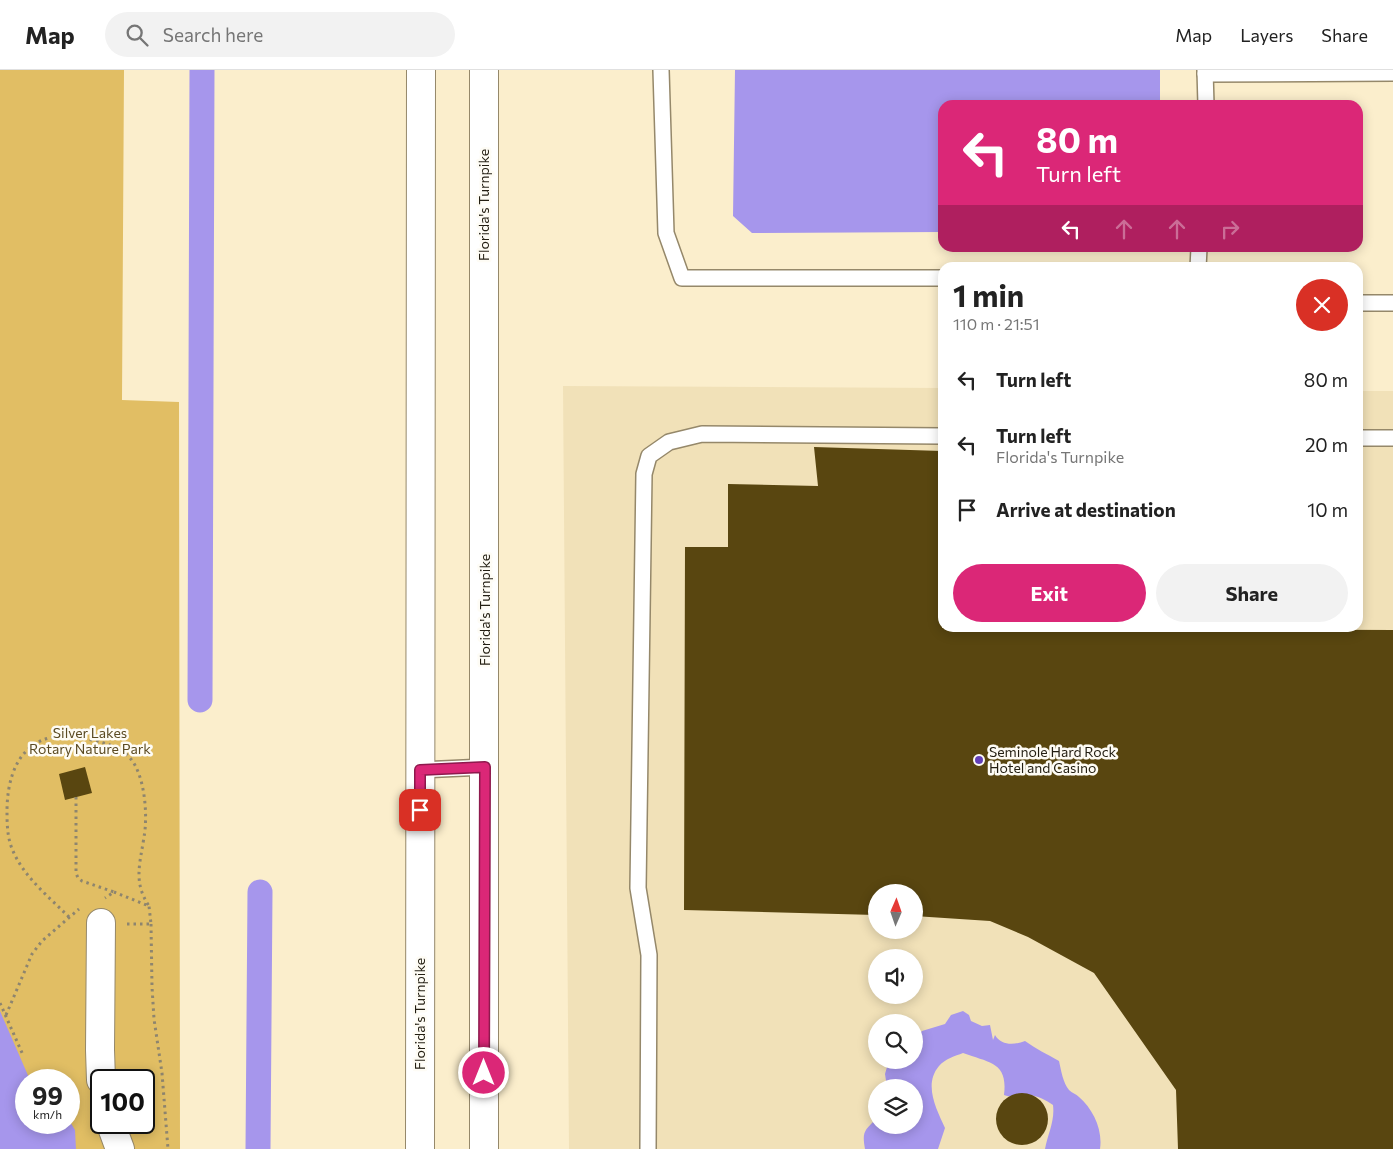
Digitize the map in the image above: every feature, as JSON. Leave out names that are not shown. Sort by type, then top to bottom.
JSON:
[{"type":"main road","name":"Florida's Turnpike","points":[[420,1149],[421,70]]},
{"type":"main road","name":"Florida's Turnpike","points":[[484,70],[484,1149]]},
{"type":"main road","points":[[96,910],[101,1069]]},
{"type":"main road","points":[[114,1134],[120,1149]]},
{"type":"lane","points":[[661,70],[666,233],[682,278],[938,278]]},
{"type":"lane","points":[[1206,100],[1205,72],[1393,73]]},
{"type":"lane","points":[[1363,303],[1393,303]]},
{"type":"lane","points":[[648,1149],[649,955],[638,888],[644,474],[649,456],[669,442],[702,434],[938,436]]},
{"type":"lane","points":[[1363,438],[1393,438]]},
{"type":"lane","points":[[420,770],[485,767]]},
{"type":"path","points":[[69,917],[34,882],[22,867],[12,850],[8,834],[7,813],[8,790],[13,770],[22,755],[35,744],[49,738],[61,736],[76,736],[110,744],[130,758],[138,768],[145,819],[145,835],[138,874],[140,890],[149,906],[151,924],[154,1019],[162,1073],[168,1149]]},
{"type":"path","points":[[76,798],[76,873],[78,878],[149,906]]},
{"type":"path","points":[[96,910],[114,892]]},
{"type":"path","points":[[6,1015],[32,954],[42,941],[79,909],[96,910],[151,924]]},
{"type":"path","points":[[0,1003],[23,1055]]},
{"type":"shaded area","points":[[735,70],[1160,70],[1160,100],[938,100],[938,232],[752,233],[733,216]]},
{"type":"shaded area","name":"Seminole Hard Rock Hotel and Casino","points":[[563,386],[938,388],[938,632],[1363,632],[1363,391],[1393,391],[1393,1149],[569,1149]]},
{"type":"shaded area","points":[[0,1011],[25,1069],[15,1069],[15,1134],[75,1134],[76,1149],[0,1149]]},
{"type":"shaded area","points":[[963,1011],[969,1015],[971,1021],[982,1026],[990,1025],[993,1040],[995,1035],[998,1039],[1008,1044],[1025,1041],[1059,1061],[1062,1076],[1067,1087],[1084,1102],[1096,1120],[1101,1142],[1100,1149],[1045,1149],[1052,1122],[1053,1105],[1042,1098],[1026,1095],[1011,1097],[1004,1095],[1003,1076],[1000,1070],[989,1062],[963,1053],[941,1064],[934,1073],[932,1081],[933,1097],[945,1128],[938,1149],[865,1149],[864,1139],[868,1128],[868,1134],[923,1134],[923,1079],[886,1079],[885,1074],[886,1069],[923,1069],[923,1031],[945,1024],[951,1015]]},
{"type":"green space","name":"Silver Lakes Rotary Nature Park","points":[[0,70],[124,70],[122,400],[179,402],[180,1149],[0,1149]]},
{"type":"building","points":[[814,447],[938,451],[938,632],[1363,632],[1363,630],[1393,630],[1393,1149],[1178,1149],[1176,1090],[1094,973],[1028,937],[990,921],[923,917],[923,884],[868,884],[868,915],[684,910],[685,547],[728,547],[728,484],[818,486]]},
{"type":"building","points":[[85,767],[92,793],[65,800],[59,774]]},
{"type":"building","points":[[1017,1093],[1027,1093],[1041,1100],[1048,1114],[1048,1124],[1041,1138],[1027,1145],[1017,1145],[1007,1141],[1000,1134],[996,1124],[996,1114],[1000,1104],[1007,1097]]},
{"type":"waterway","points":[[200,700],[202,70]]},
{"type":"waterway","points":[[258,1149],[260,892]]},
{"type":"place","name":"Seminole Hard Rock Hotel and Casino","points":[[979,760]]},
{"type":"route","points":[[420,810],[420,770],[485,767],[484,1073]]}]
